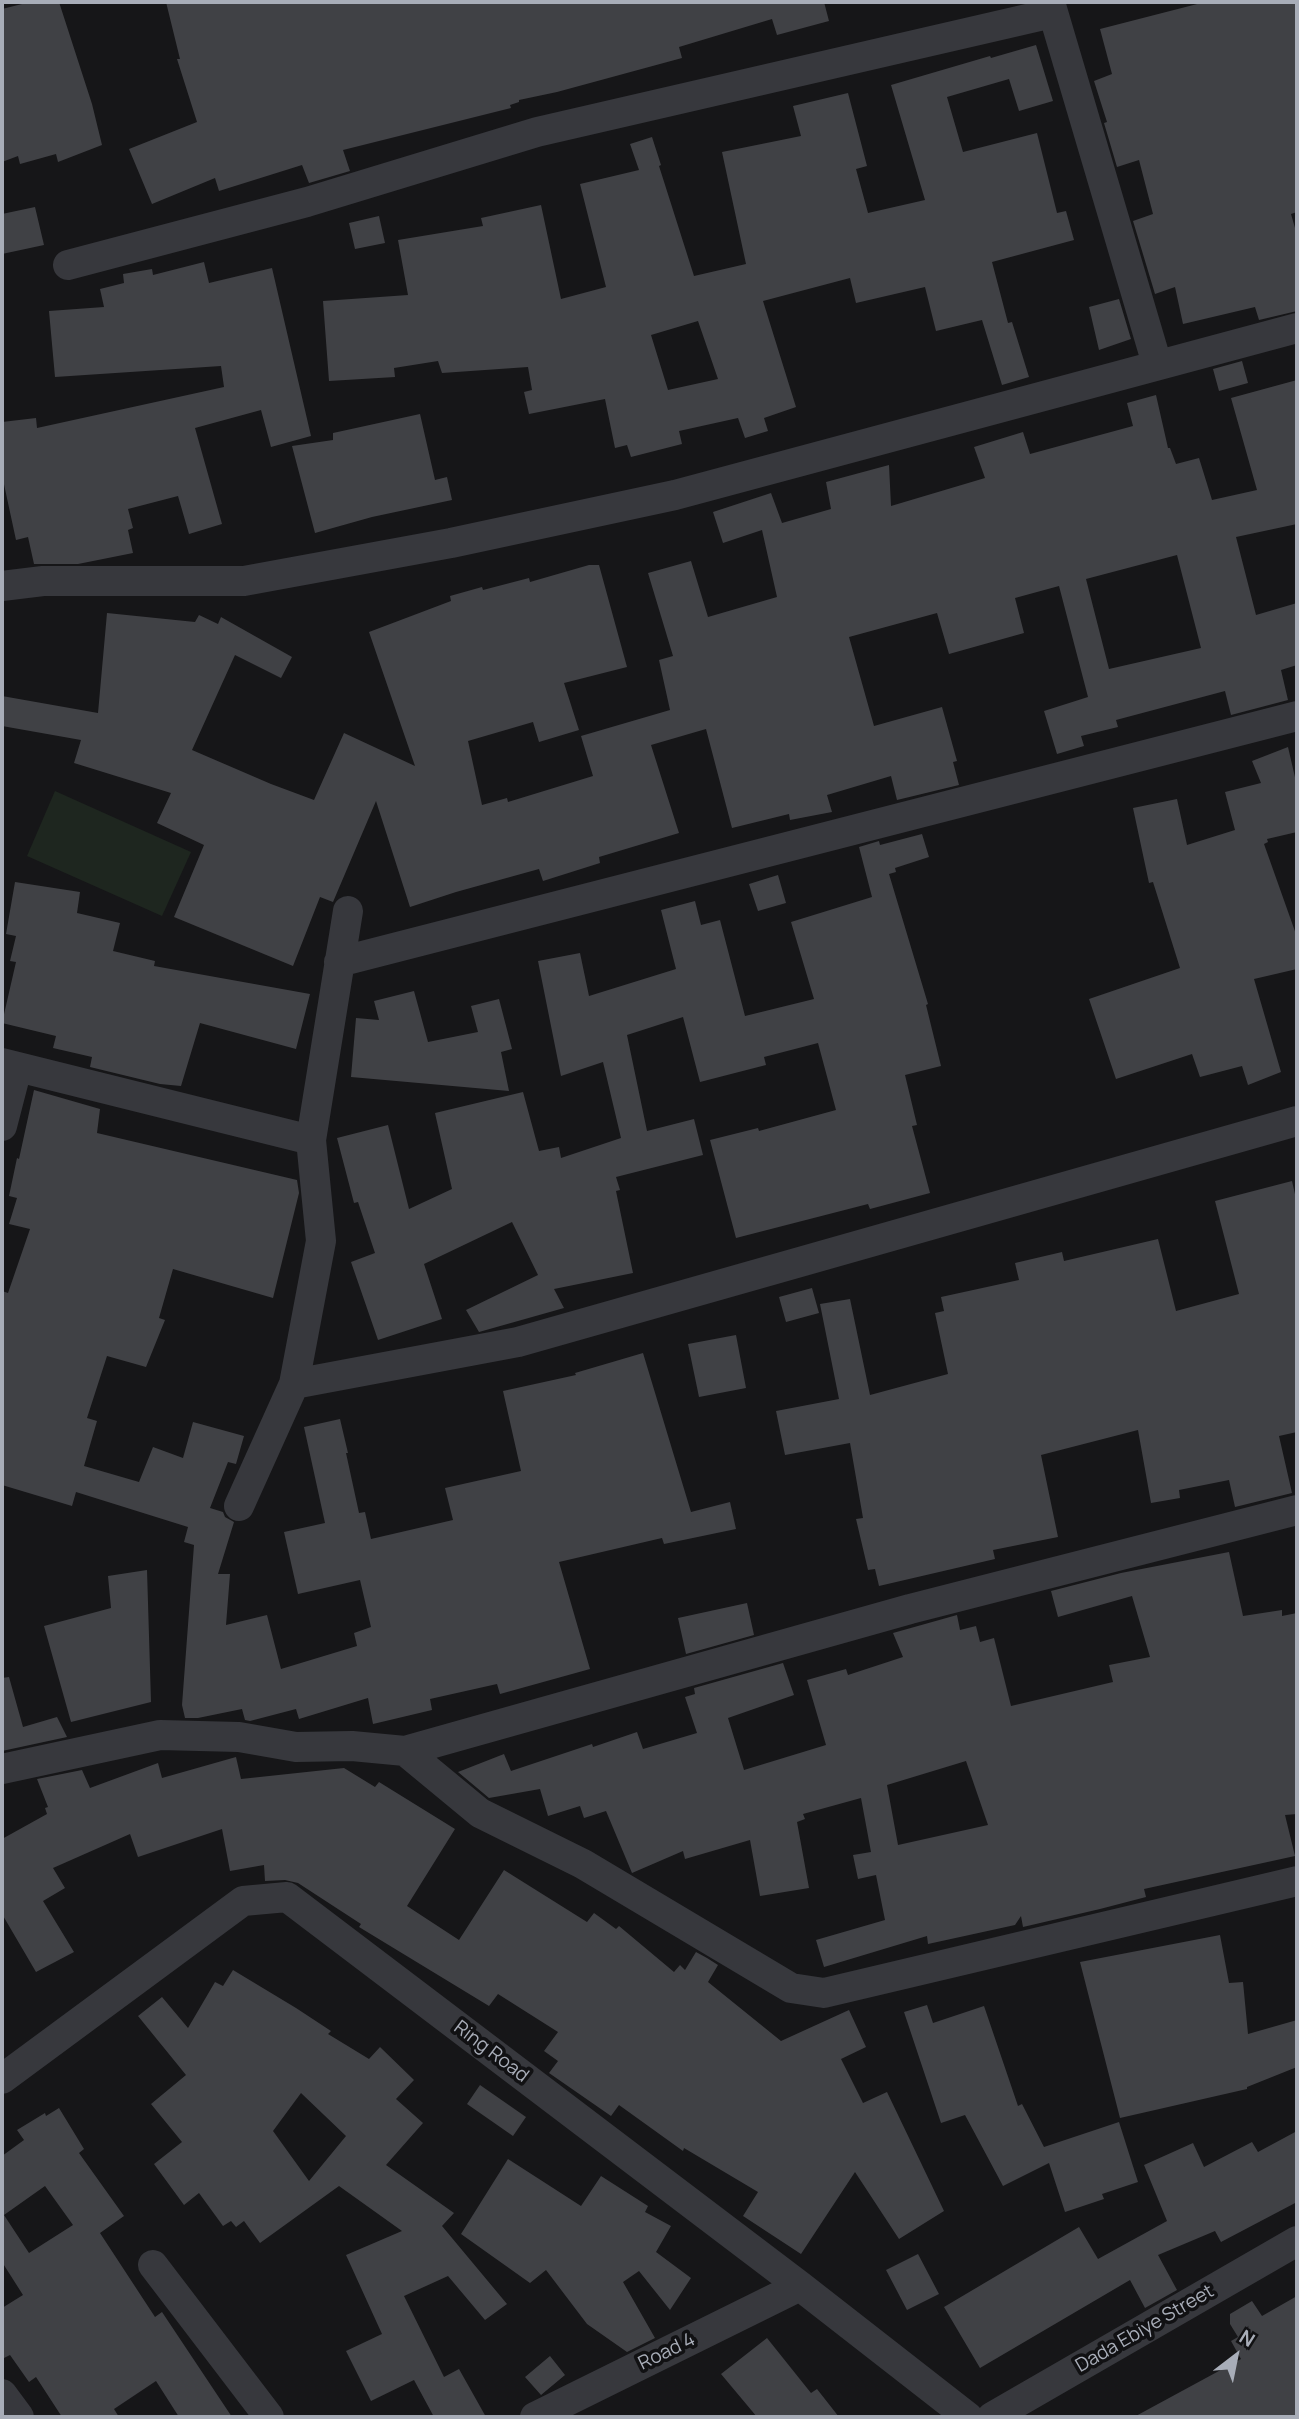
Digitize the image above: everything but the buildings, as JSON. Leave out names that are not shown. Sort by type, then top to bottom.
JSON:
[{"type":"street","points":[[68,265],[307,202],[537,132],[1052,8],[1157,364]]},
{"type":"street","points":[[2,586],[43,581],[244,581],[451,543],[675,495],[1297,327]]},
{"type":"street","points":[[339,962],[1297,716]]},
{"type":"street","points":[[239,1506],[294,1384],[321,1241],[311,1140],[348,911]]},
{"type":"street","points":[[2,1126],[10,1065],[311,1140]]},
{"type":"street","points":[[294,1384],[518,1342],[1297,1121]]},
{"type":"street","points":[[2,1769],[160,1735],[239,1737],[296,1747],[352,1746],[405,1751],[910,1609],[1297,1510]]},
{"type":"street","points":[[405,1751],[480,1813],[583,1864],[791,1988],[824,1993],[1297,1881]]},
{"type":"street","name":"Ring Road","points":[[2,2079],[243,1902],[288,1897],[968,2417]]},
{"type":"street","name":"Dada Ebiye Street","points":[[992,2417],[1297,2241]]},
{"type":"street","points":[[153,2266],[269,2417]]},
{"type":"street","name":"Road 4","points":[[535,2417],[800,2286]]},
{"type":"street","points":[[2,2394],[19,2417]]},
{"type":"shaded area","points":[[55,791],[191,852],[162,916],[27,856]]}]
